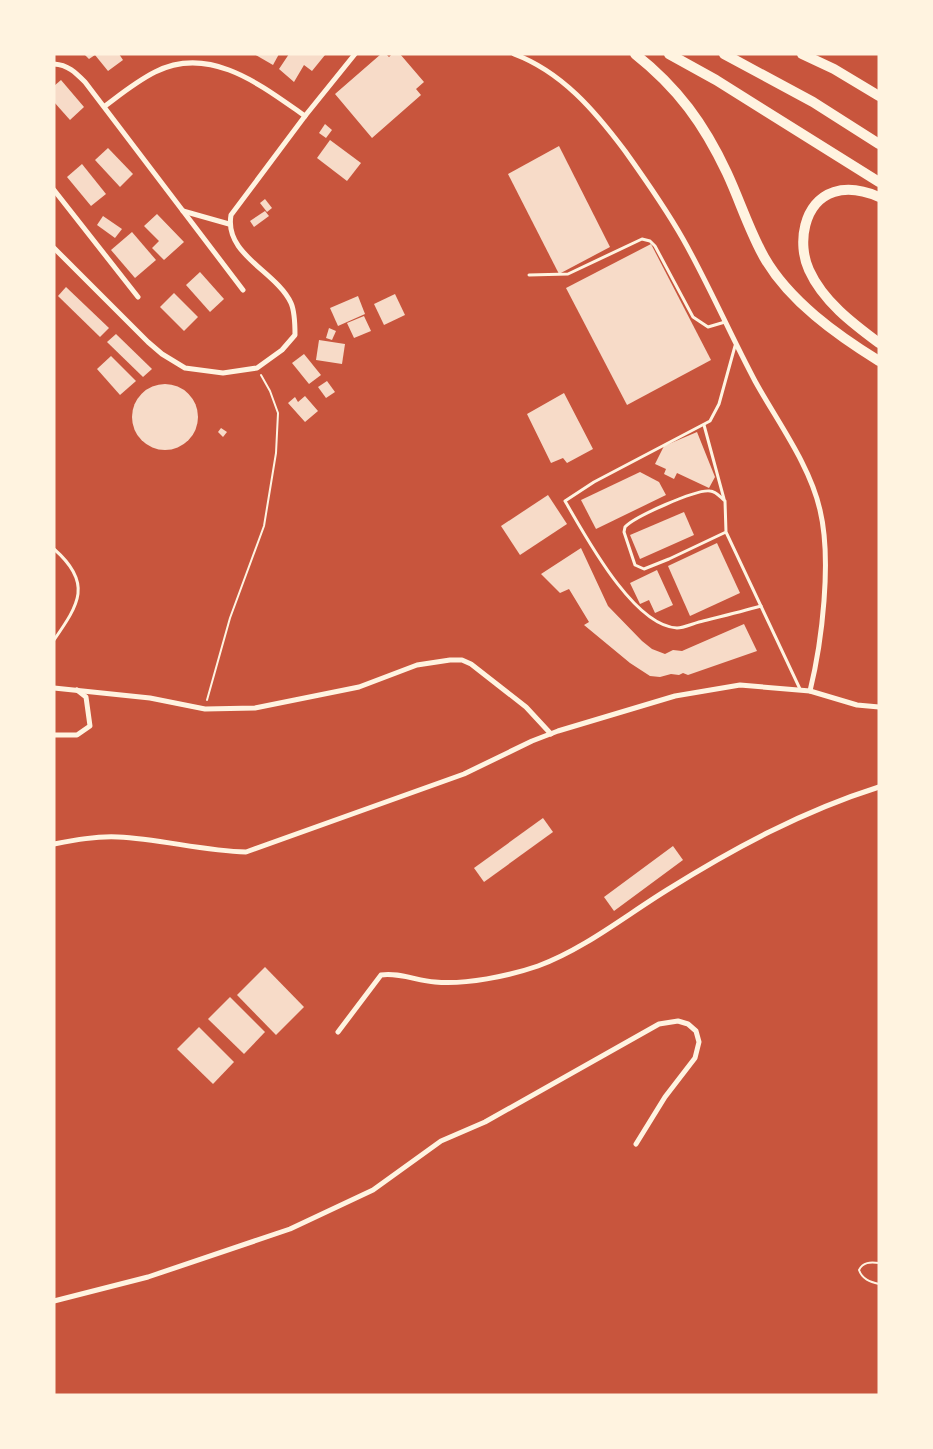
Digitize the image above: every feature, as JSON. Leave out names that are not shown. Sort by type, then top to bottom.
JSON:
[{"type":"highway","points":[[635,54],[677,91],[702,126],[728,174],[765,258],[790,292],[840,335],[879,361]]},
{"type":"highway","points":[[669,54],[759,106],[879,182]]},
{"type":"highway","points":[[724,54],[813,102],[879,144]]},
{"type":"highway","points":[[802,54],[834,69],[879,96]]},
{"type":"highway","points":[[879,197],[853,190],[835,191],[827,195],[815,205],[807,218],[803,245],[809,269],[825,294],[850,321],[879,343]]},
{"type":"street","points":[[54,248],[148,342],[176,363],[185,368],[223,374],[257,368],[282,350],[295,335],[294,320],[291,303],[276,281],[237,244],[229,224],[231,214],[355,54]]},
{"type":"street","points":[[514,54],[551,73],[598,116],[634,164],[682,237],[810,482],[820,511],[824,551],[823,610],[810,691]]},
{"type":"street","points":[[105,106],[156,71],[197,63],[241,74],[305,116]]},
{"type":"street","points":[[54,64],[64,65],[72,70],[105,106],[243,291]]},
{"type":"street","points":[[54,190],[138,297]]},
{"type":"street","points":[[183,211],[229,224]]},
{"type":"street","points":[[54,688],[150,698],[205,709],[255,708],[359,687],[417,665],[462,660],[471,664],[526,707],[551,734]]},
{"type":"street","points":[[54,844],[91,838],[117,837],[220,851],[246,852],[464,774],[551,734],[675,696],[708,689],[740,685],[801,690],[857,705],[879,707]]},
{"type":"street","points":[[54,735],[77,735],[90,726],[86,697],[75,689]]},
{"type":"street","points":[[338,1032],[381,975],[445,983],[493,977],[537,966],[586,942],[746,843],[843,800],[879,787]]},
{"type":"street","points":[[54,1301],[148,1277],[291,1228],[373,1190],[441,1141],[485,1122],[637,1036],[664,1022],[683,1022],[696,1031],[699,1042],[698,1053],[665,1097],[636,1144]]},
{"type":"lane","points":[[529,275],[568,274],[642,239],[650,241],[655,246],[693,317],[708,327],[725,322]]},
{"type":"lane","points":[[736,344],[714,416],[704,424],[603,477],[565,501],[624,592],[642,613],[657,622],[677,628],[761,606]]},
{"type":"lane","points":[[704,424],[725,501],[726,532],[801,690]]},
{"type":"lane","points":[[725,501],[712,490],[691,494],[636,519],[625,527],[624,532],[635,565],[644,569],[726,532]]},
{"type":"lane","points":[[54,549],[75,572],[80,591],[69,618],[54,640]]},
{"type":"path","points":[[205,709],[230,618],[264,526],[276,453],[278,413],[270,391],[257,368]]},
{"type":"path","points":[[879,1263],[861,1265],[859,1270],[866,1279],[879,1284]]},
{"type":"building","points":[[84,54],[119,54],[123,60],[108,71],[95,55],[89,59]]},
{"type":"building","points":[[254,54],[279,54],[273,65]]},
{"type":"building","points":[[289,54],[325,55],[312,71],[304,65],[294,82],[279,69]]},
{"type":"building","points":[[381,54],[389,57],[392,54],[400,54],[424,82],[416,89],[421,95],[372,138],[335,94]]},
{"type":"building","points":[[61,80],[84,107],[70,120],[54,102],[54,86]]},
{"type":"building","points":[[325,124],[332,130],[326,138],[319,133]]},
{"type":"building","points":[[330,140],[361,163],[347,181],[317,158]]},
{"type":"building","points":[[559,146],[610,247],[559,274],[508,174]]},
{"type":"building","points":[[108,148],[133,174],[120,187],[95,160]]},
{"type":"building","points":[[82,164],[106,194],[91,206],[67,177]]},
{"type":"building","points":[[265,199],[272,208],[267,212],[260,203]]},
{"type":"building","points":[[265,211],[269,216],[254,227],[250,221]]},
{"type":"building","points":[[157,214],[184,242],[164,260],[152,248],[159,241],[144,226]]},
{"type":"building","points":[[103,216],[122,229],[115,238],[97,225]]},
{"type":"building","points":[[132,232],[156,260],[135,278],[111,250]]},
{"type":"building","points":[[651,244],[711,360],[627,405],[566,288]]},
{"type":"building","points":[[200,272],[224,299],[210,312],[186,285]]},
{"type":"building","points":[[66,287],[109,328],[100,337],[58,296]]},
{"type":"building","points":[[174,293],[198,317],[184,331],[160,307]]},
{"type":"building","points":[[395,294],[405,315],[384,325],[374,304]]},
{"type":"building","points":[[358,296],[365,314],[338,326],[330,308]]},
{"type":"building","points":[[364,316],[371,331],[354,338],[347,323]]},
{"type":"building","points":[[329,328],[336,331],[332,340],[326,338]]},
{"type":"building","points":[[116,334],[152,369],[143,377],[107,342]]},
{"type":"building","points":[[319,340],[345,344],[342,364],[316,360]]},
{"type":"building","points":[[304,354],[321,375],[309,384],[292,363]]},
{"type":"building","points":[[111,356],[136,381],[120,395],[97,369]]},
{"type":"building","points":[[327,381],[335,392],[326,398],[318,387]]},
{"type":"building","points":[[158,384],[172,384],[184,389],[193,398],[198,417],[196,430],[189,441],[172,450],[158,450],[146,445],[137,436],[132,424],[132,410],[137,398],[146,389]]},
{"type":"building","points":[[564,393],[593,449],[567,463],[563,458],[551,463],[527,414]]},
{"type":"building","points":[[305,396],[318,411],[305,422],[288,403],[295,397],[298,402]]},
{"type":"building","points":[[221,428],[227,432],[223,437],[218,432]]},
{"type":"building","points":[[697,432],[715,477],[709,488],[677,473],[674,479],[664,474],[666,469],[655,464],[664,446]]},
{"type":"building","points":[[640,472],[659,482],[666,495],[596,529],[581,500]]},
{"type":"building","points":[[548,495],[567,524],[520,555],[501,526]]},
{"type":"building","points":[[684,512],[694,535],[640,559],[630,535]]},
{"type":"building","points":[[717,543],[740,593],[690,616],[668,566]]},
{"type":"building","points":[[581,548],[608,606],[652,649],[665,654],[673,650],[682,651],[744,624],[757,651],[688,675],[683,673],[660,677],[650,676],[630,663],[584,625],[589,622],[569,589],[560,593],[541,574]]},
{"type":"building","points":[[657,570],[673,605],[655,613],[649,600],[640,604],[630,583]]},
{"type":"building","points":[[543,818],[553,832],[484,882],[474,868]]},
{"type":"building","points":[[673,846],[683,860],[614,911],[604,897]]},
{"type":"building","points":[[265,967],[304,1007],[276,1035],[237,995]]},
{"type":"building","points":[[230,997],[265,1032],[244,1054],[208,1019]]},
{"type":"building","points":[[199,1027],[234,1062],[213,1084],[177,1049]]}]
